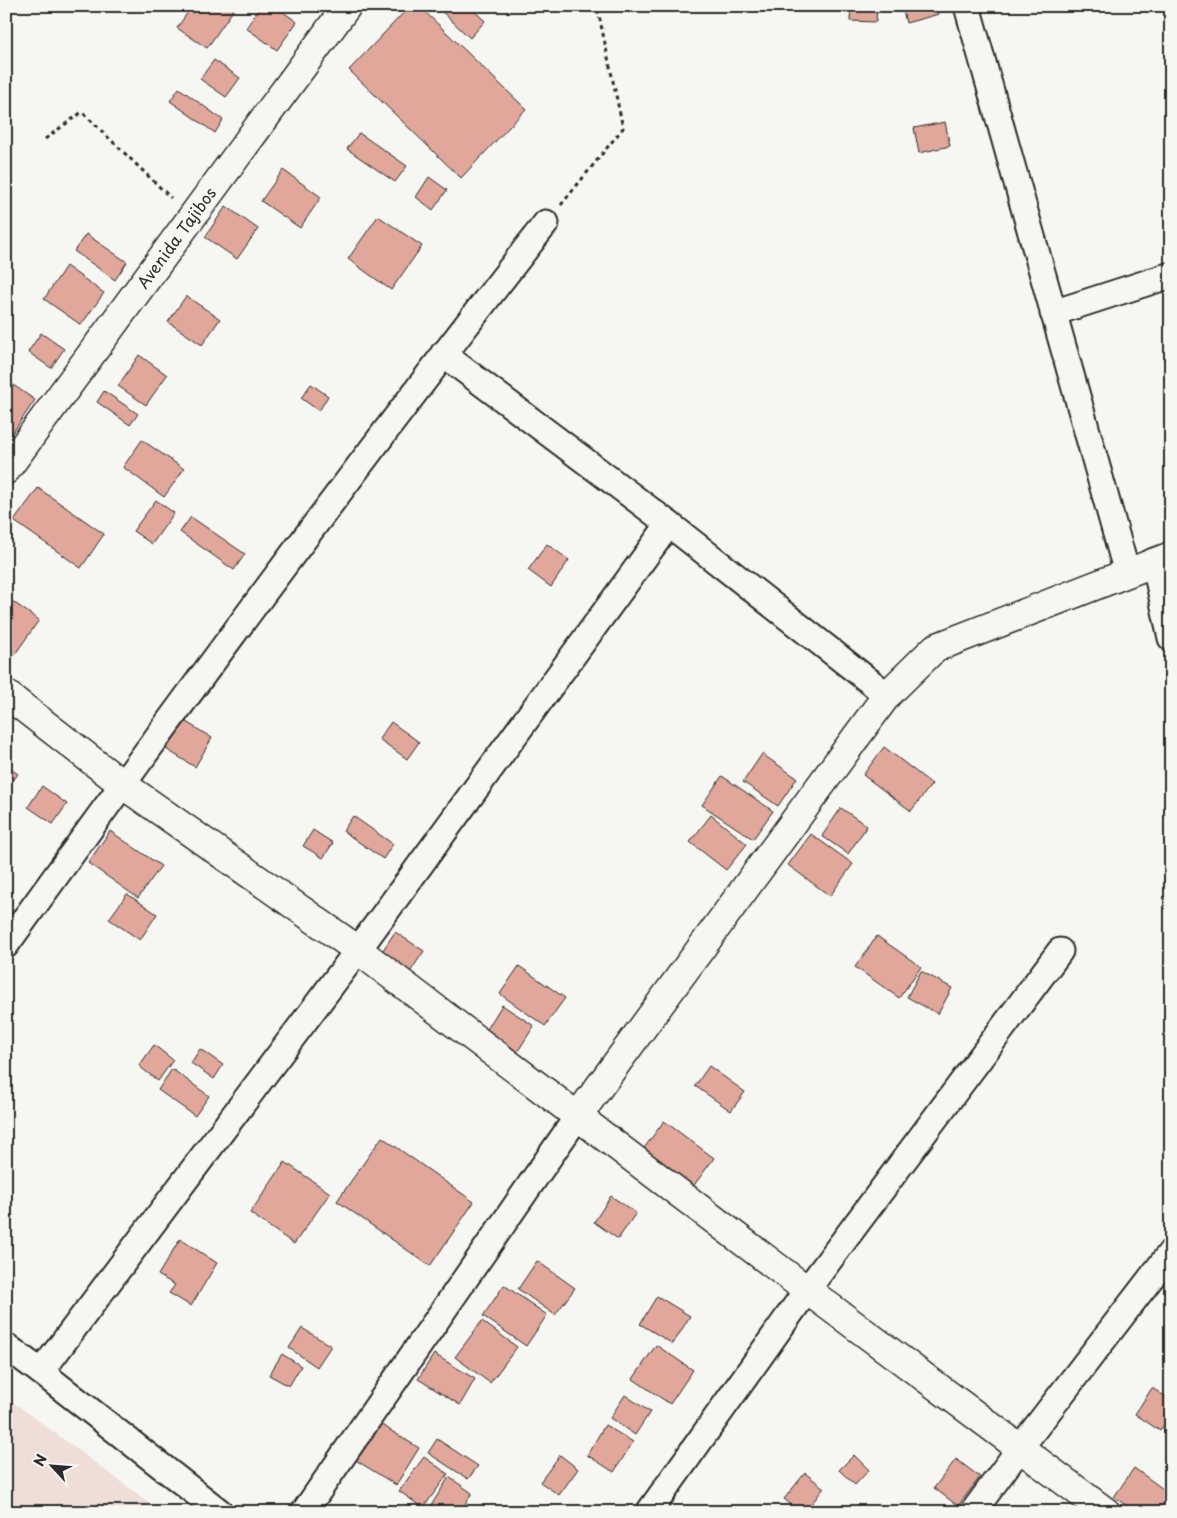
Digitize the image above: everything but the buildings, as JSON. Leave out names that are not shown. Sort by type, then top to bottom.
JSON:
[{"type":"street","name":"Avenida Tajibos","points":[[6,470],[347,6]]},
{"type":"street","points":[[967,6],[1127,573]]},
{"type":"street","points":[[6,945],[122,784],[443,354],[546,223]]},
{"type":"street","points":[[1053,314],[1171,275]]},
{"type":"street","points":[[443,354],[669,524],[887,695]]},
{"type":"street","points":[[42,1372],[358,950],[669,524]]},
{"type":"street","points":[[304,1512],[577,1117],[887,695],[935,648],[1162,558],[1171,638]]},
{"type":"street","points":[[6,694],[122,784],[358,950],[807,1290],[1106,1512]]},
{"type":"street","points":[[648,1512],[807,1290],[1060,951]]},
{"type":"street","points":[[973,1512],[1171,1252]]},
{"type":"street","points":[[6,1346],[42,1372],[220,1512]]},
{"type":"path","points":[[546,223],[624,128],[597,6]]},
{"type":"path","points":[[44,139],[82,112],[192,218]]},
{"type":"shaded area","points":[[6,1397],[162,1512],[6,1512]]}]
